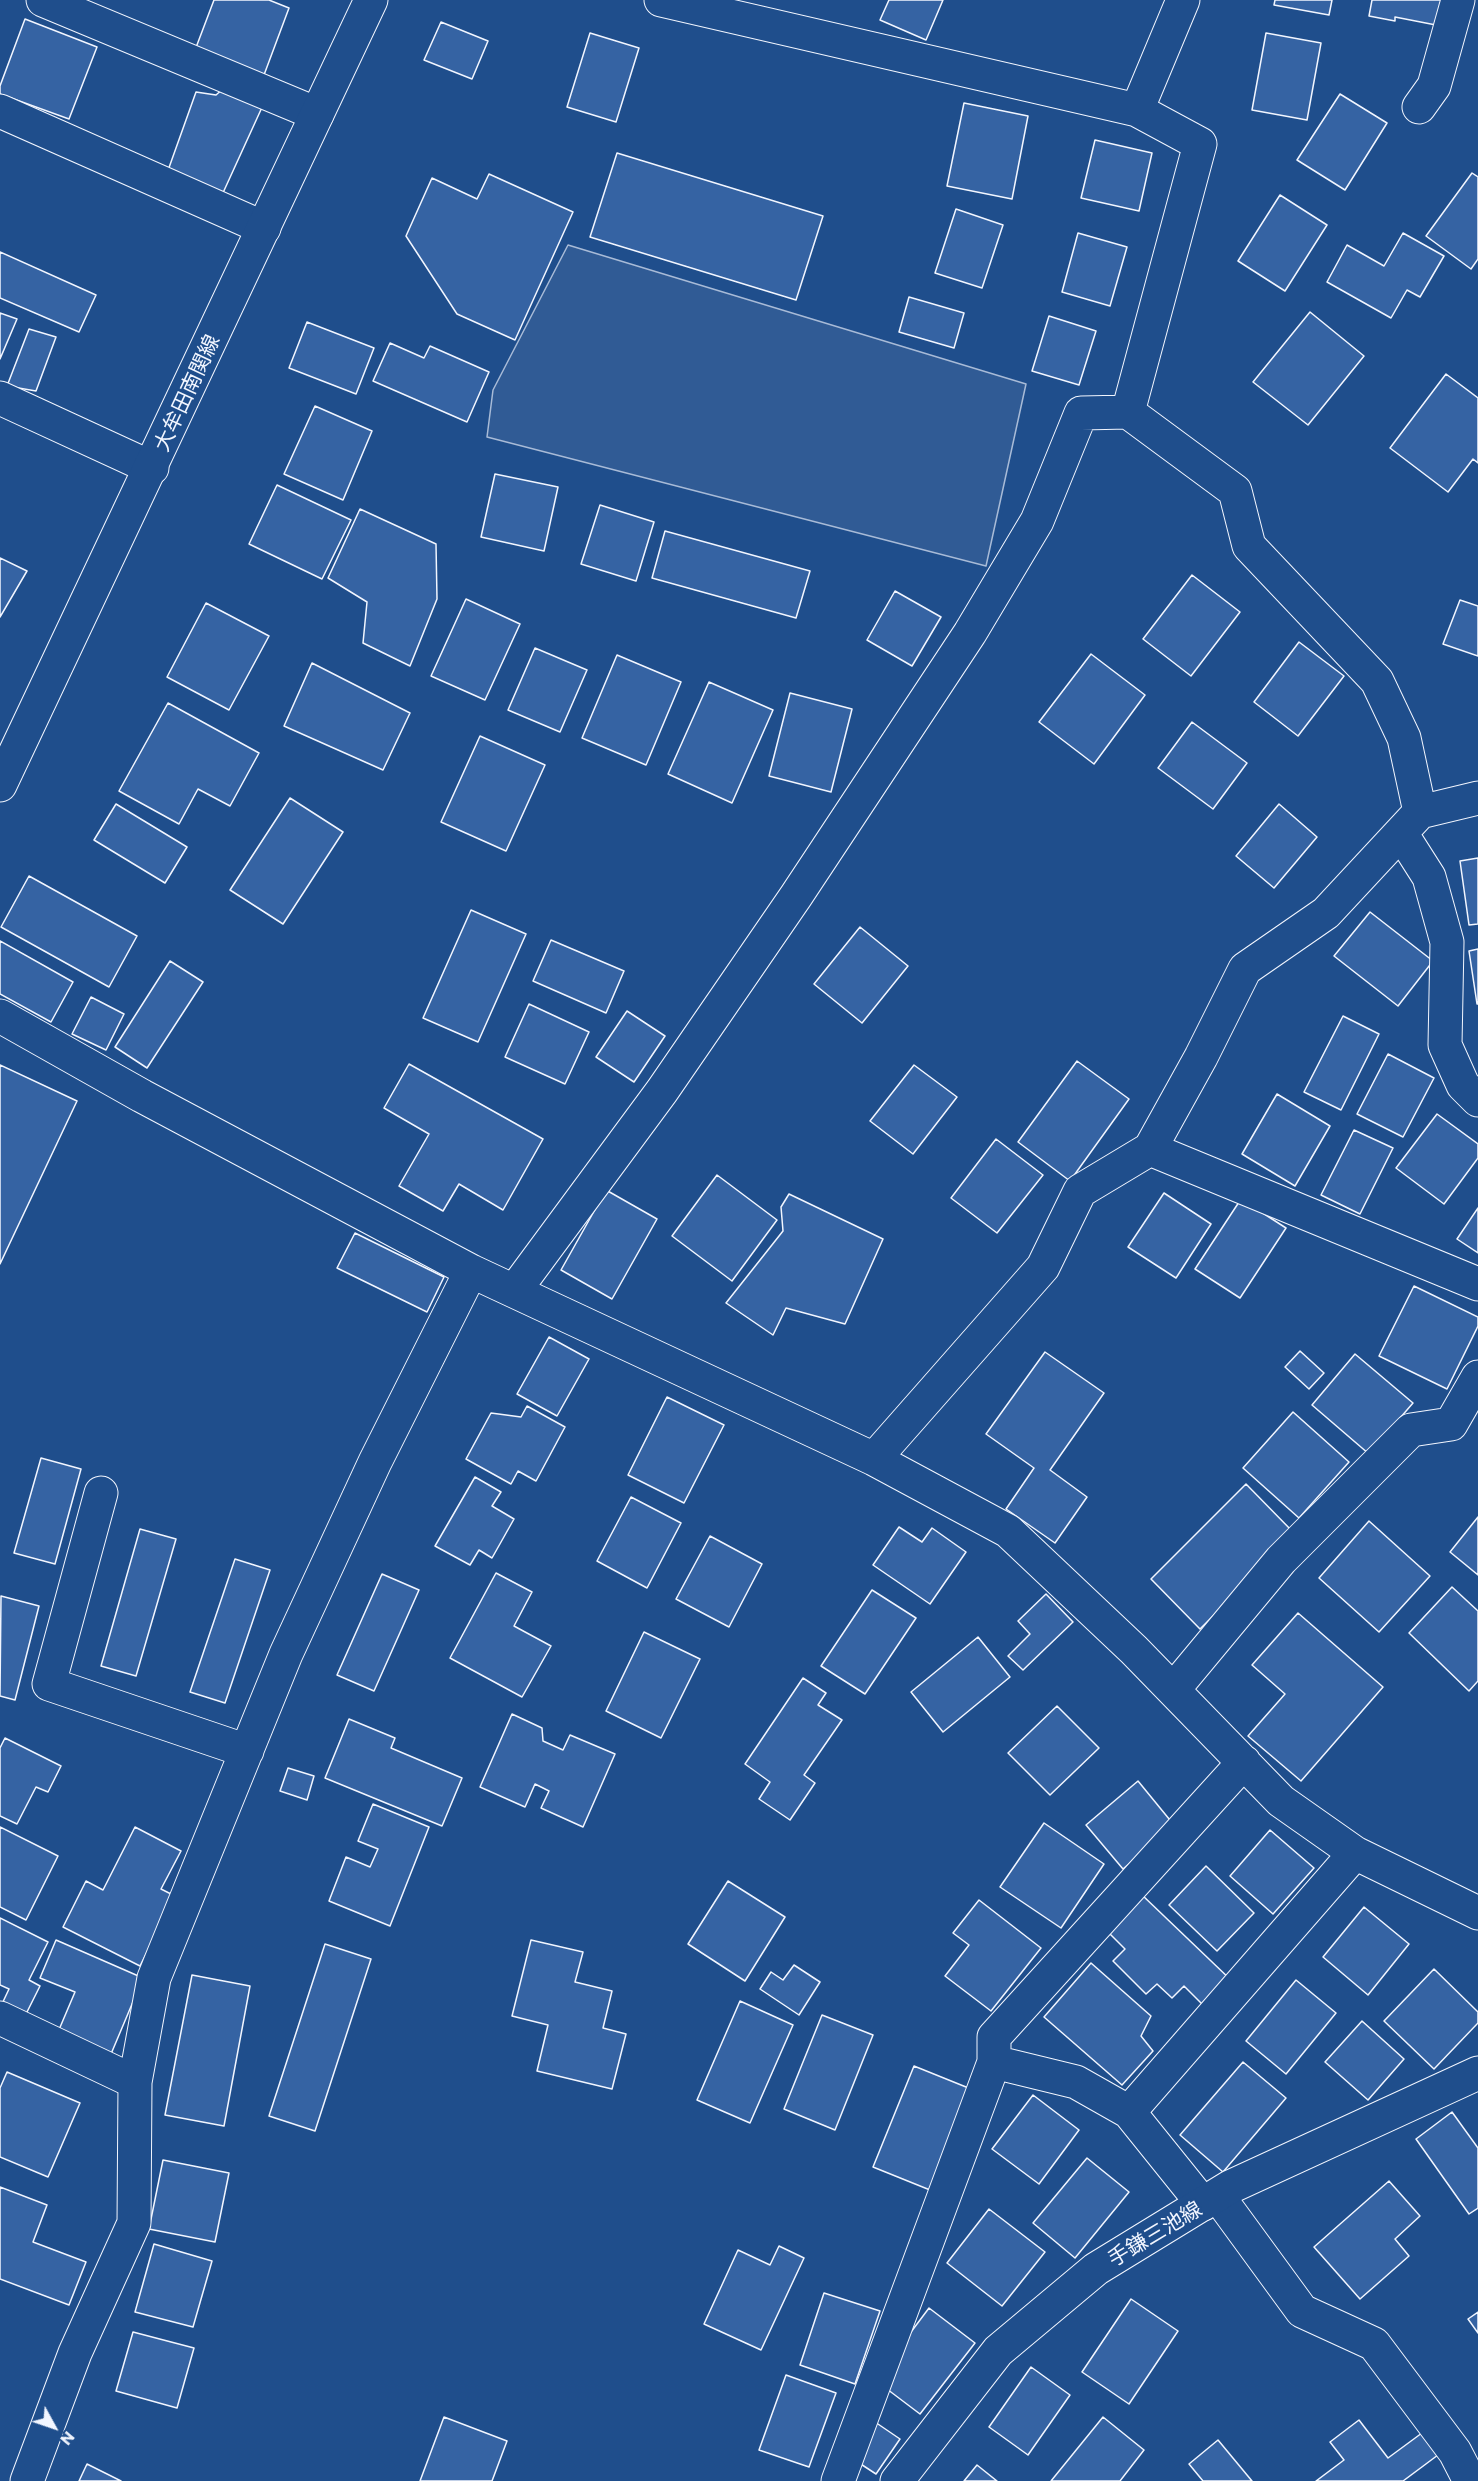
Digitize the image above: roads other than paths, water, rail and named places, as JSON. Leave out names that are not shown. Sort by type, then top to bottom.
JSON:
[{"type":"street","points":[[43,0],[317,114]]},
{"type":"street","name":"大牟田南関線","points":[[0,785],[152,468],[371,0]]},
{"type":"street","points":[[661,0],[1137,110],[1200,144],[1128,412]]},
{"type":"street","points":[[1137,110],[1183,0]]},
{"type":"street","points":[[1419,107],[1434,86],[1458,0]]},
{"type":"street","points":[[0,111],[264,228]]},
{"type":"street","points":[[0,398],[152,468]]},
{"type":"street","points":[[515,1290],[662,1091],[796,896],[970,633],[1037,521],[1081,413],[1128,412],[1235,491],[1249,546],[1377,681],[1404,738],[1410,823],[1429,877],[1447,942],[1445,1045],[1463,1085],[1478,1100]]},
{"type":"street","points":[[874,1459],[1043,1268],[1080,1191],[1150,1149],[1201,1057],[1245,969],[1326,913],[1410,823],[1478,798]]},
{"type":"street","points":[[0,1016],[142,1096],[471,1271],[874,1459],[1008,1531],[1173,1690],[1281,1801],[1355,1853],[1478,1913]]},
{"type":"street","points":[[1150,1149],[1478,1284]]},
{"type":"street","points":[[27,2481],[75,2353],[134,2223],[135,2082],[154,1978],[286,1654],[375,1462],[471,1271]]},
{"type":"street","points":[[1173,1690],[1281,1560],[1411,1430],[1450,1424],[1478,1377]]},
{"type":"street","points":[[101,1493],[49,1684],[246,1751]]},
{"type":"street","points":[[838,2481],[994,2062],[994,2037],[1244,1762]]},
{"type":"street","points":[[1129,2112],[1355,1853]]},
{"type":"street","points":[[0,2018],[135,2082]]},
{"type":"street","points":[[994,2062],[1076,2082],[1129,2112],[1211,2200],[1302,2311],[1374,2344],[1455,2452],[1470,2481]]},
{"type":"street","name":"手鎌三池線","points":[[897,2481],[998,2351],[1096,2270],[1230,2187],[1478,2073]]}]
